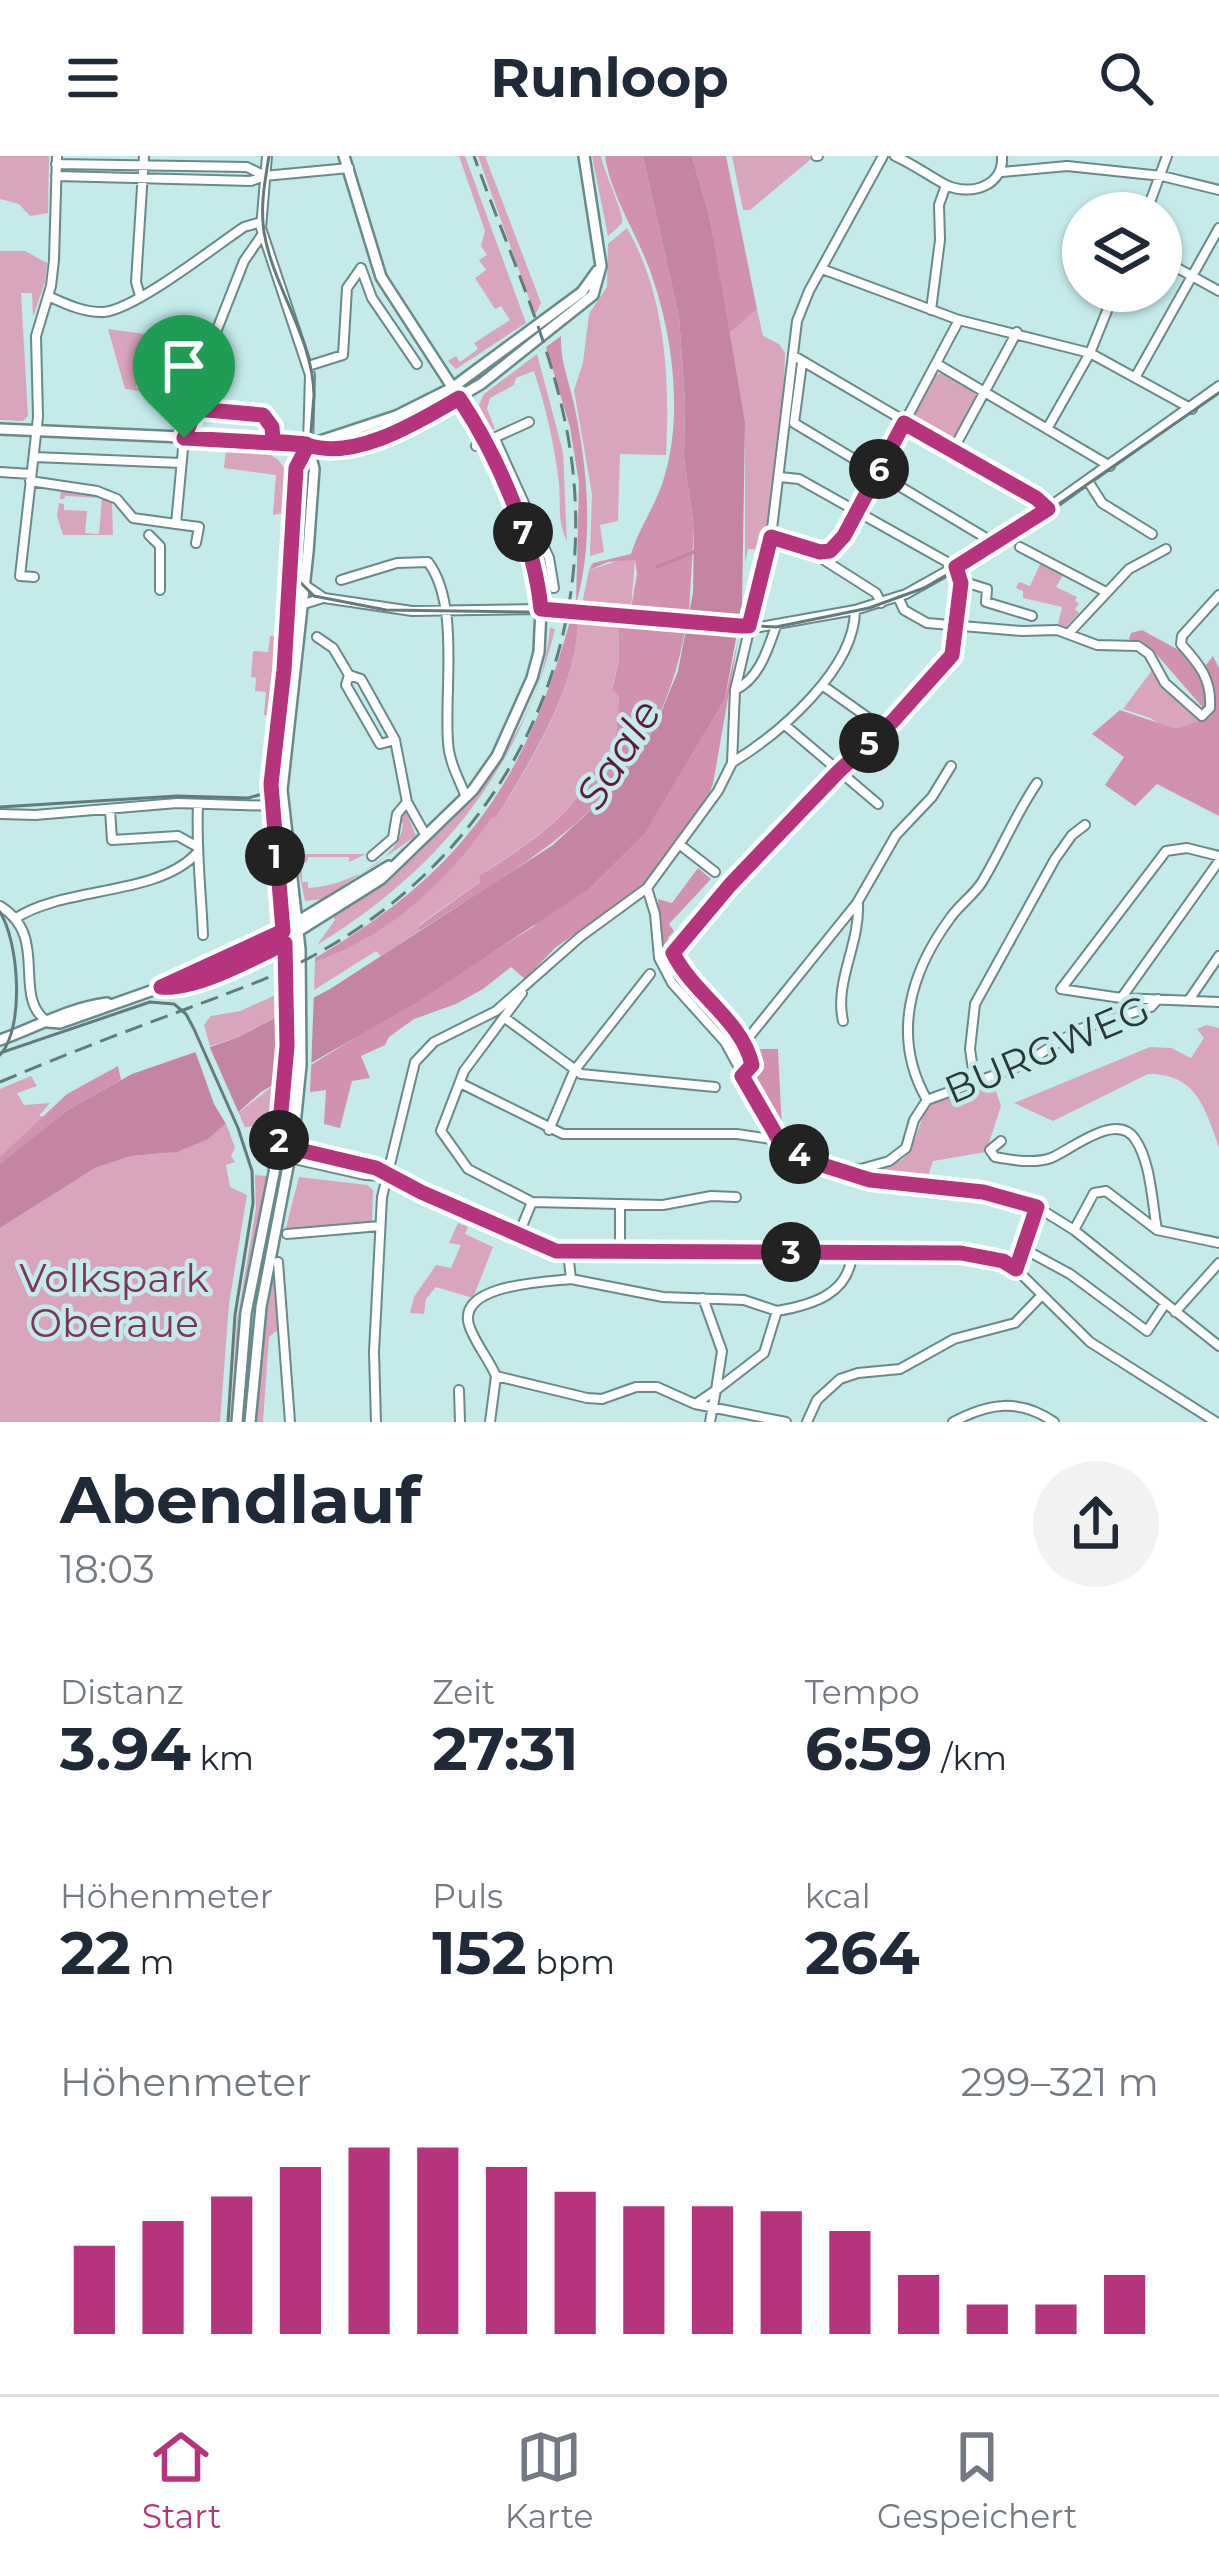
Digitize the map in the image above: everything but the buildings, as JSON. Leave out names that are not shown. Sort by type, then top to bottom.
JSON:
[{"type":"main road","points":[[298,928],[318,921],[381,879],[466,797],[497,756],[526,696],[539,652],[541,609],[532,557],[485,442],[381,278],[363,229],[349,156]]},
{"type":"main road","points":[[0,429],[273,441],[331,449],[421,419],[459,398],[583,308],[599,282],[600,258],[584,156]]},
{"type":"main road","points":[[237,1422],[249,1294],[284,1096],[287,1005],[276,806],[296,468],[308,445],[396,416],[452,388],[582,292],[600,258]]},
{"type":"main road","points":[[250,1422],[261,1306],[292,1153],[299,1090],[301,959],[276,806],[304,584],[314,469],[308,445]]},
{"type":"main road","points":[[0,1040],[86,1006],[119,1002],[161,987],[284,937],[405,856]]},
{"type":"main road","points":[[301,959],[318,921]]},
{"type":"street","points":[[267,156],[262,235],[308,365],[312,395],[308,445]]},
{"type":"street","points":[[376,1422],[380,1226],[411,1070],[434,1042],[496,1011],[647,888],[718,791],[732,763],[735,690],[745,626],[771,537],[800,314],[883,156]]},
{"type":"street","points":[[895,156],[946,185],[977,187],[996,181],[1002,172],[1002,156]]},
{"type":"street","points":[[1155,192],[1168,156]]},
{"type":"street","points":[[34,577],[20,576],[37,431],[36,336],[55,260],[56,160],[247,167],[264,176]]},
{"type":"street","points":[[140,296],[136,282],[143,160]]},
{"type":"street","points":[[1002,172],[1067,166],[1162,176],[1219,190]]},
{"type":"street","points":[[56,176],[251,181],[349,169]]},
{"type":"street","points":[[932,310],[939,205],[946,185]]},
{"type":"street","points":[[48,296],[102,312],[140,296],[244,227],[261,221]]},
{"type":"street","points":[[1136,376],[1219,228]]},
{"type":"street","points":[[176,524],[184,438],[214,338],[244,261],[262,235]]},
{"type":"street","points":[[308,365],[343,355],[346,288],[361,268],[372,298],[416,364]]},
{"type":"street","points":[[822,269],[959,320],[1090,353],[1192,409]]},
{"type":"street","points":[[1182,271],[1219,291]]},
{"type":"street","points":[[1047,429],[1090,353],[1107,312]]},
{"type":"street","points":[[771,537],[820,552],[836,545],[959,320]]},
{"type":"street","points":[[953,450],[1017,332]]},
{"type":"street","points":[[792,355],[1048,509]]},
{"type":"street","points":[[802,363],[794,423],[996,544]]},
{"type":"street","points":[[937,364],[1110,466]]},
{"type":"street","points":[[304,584],[324,598],[412,611],[541,609],[776,626],[855,610],[898,597],[996,544],[1219,386]]},
{"type":"street","points":[[196,409],[263,415],[271,424],[273,441]]},
{"type":"street","points":[[529,422],[485,442],[549,558],[554,588]]},
{"type":"street","points":[[34,457],[182,463]]},
{"type":"street","points":[[0,472],[117,499],[149,528],[160,546],[160,590]]},
{"type":"street","points":[[742,1076],[752,1065],[746,1042],[685,973],[674,950],[952,655],[961,581],[956,567],[858,510],[799,478],[780,477]]},
{"type":"street","points":[[1088,482],[1102,503],[1152,534]]},
{"type":"street","points":[[149,528],[199,527],[196,543]]},
{"type":"street","points":[[1020,548],[1106,592]]},
{"type":"street","points":[[1069,633],[1130,569],[1166,549]]},
{"type":"street","points":[[820,552],[824,560],[876,593],[881,603]]},
{"type":"street","points":[[341,580],[397,563],[428,562],[438,575],[445,611],[448,742],[466,797]]},
{"type":"street","points":[[961,581],[987,589],[986,602],[1032,616]]},
{"type":"street","points":[[898,597],[904,610],[927,623],[1069,633],[1097,645],[1128,644],[1145,650],[1165,682],[1202,716],[1210,708],[1209,685],[1181,644],[1182,636],[1219,596]]},
{"type":"street","points":[[285,641],[302,606],[324,598]]},
{"type":"street","points":[[732,763],[786,726],[821,685],[854,627],[855,610]]},
{"type":"street","points":[[735,690],[746,685],[759,668],[776,626]]},
{"type":"street","points":[[317,637],[332,648],[349,675],[361,679],[395,740],[406,802],[427,837]]},
{"type":"street","points":[[349,675],[346,685],[380,744],[395,740]]},
{"type":"street","points":[[821,685],[884,729]]},
{"type":"street","points":[[786,726],[878,804]]},
{"type":"street","points":[[746,1042],[857,903],[896,835],[932,797],[951,766]]},
{"type":"street","points":[[927,1100],[910,1055],[908,998],[925,958],[952,914],[981,885],[1013,817],[1037,783]]},
{"type":"street","points":[[372,856],[394,838],[397,814],[406,802]]},
{"type":"street","points":[[198,804],[202,935]]},
{"type":"street","points":[[1,815],[198,804],[276,806]]},
{"type":"street","points":[[110,810],[112,840],[178,836],[196,850]]},
{"type":"street","points":[[975,1084],[970,1049],[975,1004],[1054,859],[1085,825]]},
{"type":"street","points":[[679,844],[716,872]]},
{"type":"street","points":[[1121,998],[1219,859],[1187,848],[1166,851],[1061,989],[1121,998],[1158,999]]},
{"type":"street","points":[[16,918],[43,904],[152,877],[189,862],[196,850]]},
{"type":"street","points":[[647,888],[659,958],[672,983],[716,1028],[779,1140]]},
{"type":"street","points":[[844,1021],[839,1002],[850,966],[857,903]]},
{"type":"street","points":[[0,906],[16,918],[27,938],[34,1007],[48,1022]]},
{"type":"street","points":[[1189,1000],[1219,956]]},
{"type":"street","points":[[549,1130],[574,1071],[650,974]]},
{"type":"street","points":[[525,987],[464,1072],[442,1131],[475,1174],[532,1202],[674,1204],[711,1196],[736,1197]]},
{"type":"street","name":"BURGWEG","points":[[842,1170],[874,1166],[898,1156],[927,1100],[1022,1066],[1080,1029],[1150,1007],[1158,999],[1219,1001]]},
{"type":"street","points":[[505,1018],[574,1071],[715,1087]]},
{"type":"street","points":[[460,1084],[549,1130],[589,1135],[751,1134],[779,1140],[813,1162],[870,1180],[983,1192],[1037,1207],[1074,1230],[1219,1346]]},
{"type":"street","points":[[1001,1141],[990,1150],[995,1157],[1036,1161],[1095,1134],[1127,1131],[1134,1136],[1145,1166],[1157,1230]]},
{"type":"street","points":[[277,1150],[371,1176],[388,1176],[518,1236],[568,1252],[976,1254],[1016,1269],[1090,1342],[1216,1422]]},
{"type":"street","points":[[1074,1230],[1094,1192],[1106,1191],[1157,1230],[1219,1243]]},
{"type":"street","points":[[518,1236],[532,1202]]},
{"type":"street","points":[[620,1204],[620,1252]]},
{"type":"street","points":[[1016,1269],[1037,1207]]},
{"type":"street","points":[[287,1234],[380,1226]]},
{"type":"street","points":[[1024,1249],[1070,1274],[1147,1331],[1165,1304]]},
{"type":"street","points":[[490,1422],[496,1376],[468,1323],[476,1299],[496,1290],[571,1279],[628,1292],[744,1300],[776,1311],[831,1294],[848,1275],[852,1251]]},
{"type":"street","points":[[568,1252],[571,1279]]},
{"type":"street","points":[[278,1262],[290,1422]]},
{"type":"street","points":[[1175,1312],[1219,1263]]},
{"type":"street","points":[[807,1422],[824,1392],[839,1379],[900,1370],[954,1339],[1015,1322],[1042,1295]]},
{"type":"street","points":[[703,1298],[722,1352],[710,1422]]},
{"type":"street","points":[[695,1404],[764,1353],[776,1311]]},
{"type":"street","points":[[496,1376],[587,1398],[657,1387],[695,1404],[785,1422]]},
{"type":"street","points":[[459,1390],[460,1422]]},
{"type":"street","points":[[953,1422],[975,1411],[1016,1403],[1054,1422]]},
{"type":"green space","points":[[0,156],[49,156],[48,213],[30,216],[19,204],[0,199]]},
{"type":"green space","points":[[459,156],[465,156],[526,323],[456,369],[448,361],[456,356],[460,362],[478,349],[474,343],[510,320],[501,306],[495,309],[475,278],[486,270],[479,260],[487,255],[481,246],[485,231]]},
{"type":"green space","points":[[478,156],[485,156],[541,303],[535,315]]},
{"type":"green space","points":[[592,156],[601,156],[622,218],[608,236]]},
{"type":"green space","points":[[732,156],[811,159],[750,210],[743,210]]},
{"type":"green space","points":[[627,228],[650,281],[663,338],[666,455],[620,454],[618,521],[600,525],[604,552],[590,556],[592,494],[574,390],[583,363],[589,314],[607,287],[608,244]]},
{"type":"green space","points":[[0,251],[25,251],[47,263],[33,317],[32,293],[21,293],[28,416],[23,421],[0,420]]},
{"type":"green space","points":[[757,309],[763,336],[785,353],[783,428],[770,526],[763,550],[748,549],[745,563],[745,422],[729,334]]},
{"type":"green space","points":[[155,324],[191,326],[177,382],[169,381],[166,395],[147,394],[145,374],[137,374],[140,391],[125,389],[108,329],[152,335]]},
{"type":"green space","points":[[537,354],[563,452],[567,541],[552,442],[534,371],[490,398],[487,409],[495,429],[491,430],[479,405],[484,394]]},
{"type":"green space","points":[[942,373],[973,390],[978,399],[956,441],[947,444],[913,426],[910,416],[934,376]]},
{"type":"green space","points":[[226,449],[259,452],[278,460],[287,479],[288,512],[273,515],[276,475],[224,468]]},
{"type":"green space","points":[[61,491],[92,492],[112,500],[113,535],[63,535],[59,503],[64,510],[87,511],[85,533],[99,534],[102,498],[60,499]]},
{"type":"green space","points":[[635,560],[631,608],[582,604],[589,570]]},
{"type":"green space","points":[[1041,562],[1064,573],[1056,587],[1077,597],[1079,613],[1065,628],[1057,628],[1062,607],[1023,598],[1023,591],[1016,588],[1019,582],[1030,586]]},
{"type":"green space","points":[[578,622],[618,626],[619,661],[612,688],[619,697],[616,734],[605,763],[599,762],[576,798],[548,827],[479,876],[481,881],[419,925],[419,931],[381,956],[376,951],[314,990],[315,962],[367,938],[415,904],[457,862],[492,816],[496,818],[560,699]]},
{"type":"green space","points":[[550,628],[555,629],[540,680],[527,710]]},
{"type":"green space","points":[[270,636],[276,636],[272,716],[264,715],[266,692],[255,691],[256,678],[251,677],[253,651],[268,652]]},
{"type":"green space","points":[[1153,669],[1204,723],[1192,745],[1150,718],[1123,709]]},
{"type":"green space","points":[[524,718],[497,771],[437,850],[361,916],[317,945],[335,920],[332,915],[441,829],[502,756]]},
{"type":"green space","points":[[405,809],[416,836],[383,859],[400,837]]},
{"type":"green space","points":[[295,854],[366,854],[349,862],[349,857],[308,857],[302,863],[302,882],[308,882],[308,888],[364,872],[323,899],[305,901]]},
{"type":"green space","points":[[278,994],[277,1017],[210,1046],[204,1025],[211,1016],[240,1011]]},
{"type":"green space","points":[[1219,1028],[1219,1147],[1196,1095],[1164,1075],[1148,1074],[1053,1121],[1014,1103],[1150,1047],[1171,1048],[1191,1058],[1204,1038],[1197,1029]]},
{"type":"green space","name":"Volkspark Oberaue","points":[[31,1076],[37,1086],[17,1093],[24,1105],[50,1103],[39,1116],[61,1117],[0,1164],[0,1089]]},
{"type":"green space","points":[[993,1083],[1001,1106],[986,1152],[933,1161],[926,1182],[879,1179],[857,1172],[902,1160],[912,1148],[925,1110],[936,1100]]},
{"type":"green space","points":[[274,1085],[271,1126],[245,1127],[238,1113]]},
{"type":"green space","name":"Volkspark Oberaue","points":[[226,1123],[235,1148],[231,1156],[235,1162],[226,1165],[230,1187],[247,1195],[229,1304],[220,1422],[0,1422],[0,1228],[95,1168],[131,1156],[169,1153]]},
{"type":"green space","points":[[255,1175],[268,1176],[246,1285],[234,1422],[230,1422],[237,1321],[256,1208]]},
{"type":"green space","points":[[299,1177],[367,1185],[373,1190],[372,1221],[285,1231]]},
{"type":"green space","points":[[458,1223],[468,1227],[465,1234],[493,1247],[473,1298],[436,1287],[426,1299],[424,1314],[410,1313],[414,1297],[436,1265],[451,1268],[461,1245],[449,1243]]},
{"type":"green space","points":[[274,1271],[279,1329],[269,1337],[263,1422],[256,1422],[261,1353]]},
{"type":"shaded area","points":[[605,156],[643,156],[679,317],[684,457],[694,528],[689,613],[631,608],[635,560],[608,562],[589,570],[593,563],[631,554],[664,478],[673,427],[673,372],[664,318]]},
{"type":"shaded area","points":[[643,156],[692,156],[710,219],[745,422],[742,606],[725,698],[644,834],[587,890],[422,999],[261,1092],[208,1139],[177,1152],[131,1156],[95,1168],[0,1228],[0,1164],[69,1109],[132,1074],[239,1037],[330,989],[553,845],[616,787],[656,725],[678,671],[693,593],[694,528],[684,457],[679,317]]},
{"type":"shaded area","points":[[692,156],[726,156],[757,309],[729,334],[710,219]]},
{"type":"shaded area","points":[[561,336],[586,482],[585,556],[576,604],[579,483],[570,427],[546,347]]},
{"type":"shaded area","points":[[570,621],[578,622],[575,648],[560,699],[496,818],[415,904],[367,938],[315,962],[410,893],[480,818],[532,730]]},
{"type":"shaded area","points":[[618,626],[685,631],[670,688],[649,735],[622,776],[552,843],[419,931],[419,926],[480,882],[479,876],[548,828],[576,798],[599,762],[606,763],[616,734],[619,697],[612,689],[619,661]]},
{"type":"shaded area","points":[[1142,630],[1206,665],[1213,656],[1219,668],[1219,816],[1157,784],[1135,806],[1105,785],[1124,757],[1092,734],[1120,710],[1176,729],[1211,717],[1151,648],[1129,639],[1131,633]]},
{"type":"shaded area","points":[[739,635],[713,784],[706,801],[643,885],[555,948],[525,979],[511,967],[456,1004],[414,1019],[385,1045],[361,1056],[370,1078],[352,1081],[340,1128],[324,1124],[326,1090],[310,1092],[311,1065],[533,927],[725,698]]},
{"type":"shaded area","points":[[698,868],[711,879],[669,924],[674,931],[668,938],[671,955],[735,1034],[746,1066],[663,959],[658,899],[672,903]]},
{"type":"shaded area","points":[[755,1049],[778,1049],[782,1132],[760,1101],[753,1078]]},
{"type":"shaded area","points":[[118,1066],[121,1080],[69,1109],[0,1164],[0,1157],[67,1094]]},
{"type":"pier","points":[[314,991],[311,1072],[274,1092],[278,1010]]},
{"type":"pier","points":[[207,1041],[241,1118],[229,1129],[214,1104],[193,1045]]},
{"type":"waterway","points":[[657,567],[694,552]]},
{"type":"tram line","points":[[0,807],[177,796],[248,798],[276,784],[289,702],[314,395],[307,353],[264,232],[269,156]]},
{"type":"tram line","points":[[296,566],[298,580],[314,596],[386,610],[528,612],[776,627],[869,608],[924,588],[1007,540],[1219,393]]},
{"type":"tram line","points":[[0,912],[12,943],[16,985],[13,1025],[0,1055]]},
{"type":"tram line","points":[[0,1053],[150,1002],[174,1004],[186,1014],[238,1128],[252,1171],[253,1203],[235,1315],[228,1422]]},
{"type":"railway","points":[[0,1082],[254,983],[320,952],[386,908],[443,856],[491,797],[529,732],[556,661],[572,587],[576,510],[567,431],[549,361],[474,156]]},
{"type":"route","points":[[459,398],[485,442],[520,524],[532,557],[541,609],[740,626],[749,626],[771,537],[830,551],[844,536],[904,423],[1048,509],[956,567],[961,583],[952,655],[730,885],[673,953],[746,1042],[752,1065],[742,1076],[779,1140],[813,1162],[853,1175],[983,1192],[1037,1207],[1016,1269],[1003,1261],[961,1253],[556,1251],[376,1168],[278,1145],[287,1046],[285,943],[198,980],[161,987],[283,931],[271,784],[284,670],[296,468],[308,445],[184,438],[196,409],[215,410],[263,415],[274,431],[273,441],[339,448],[404,427],[459,398]]},
{"type":"water label","name":"Saale","points":[[618,754]]}]
